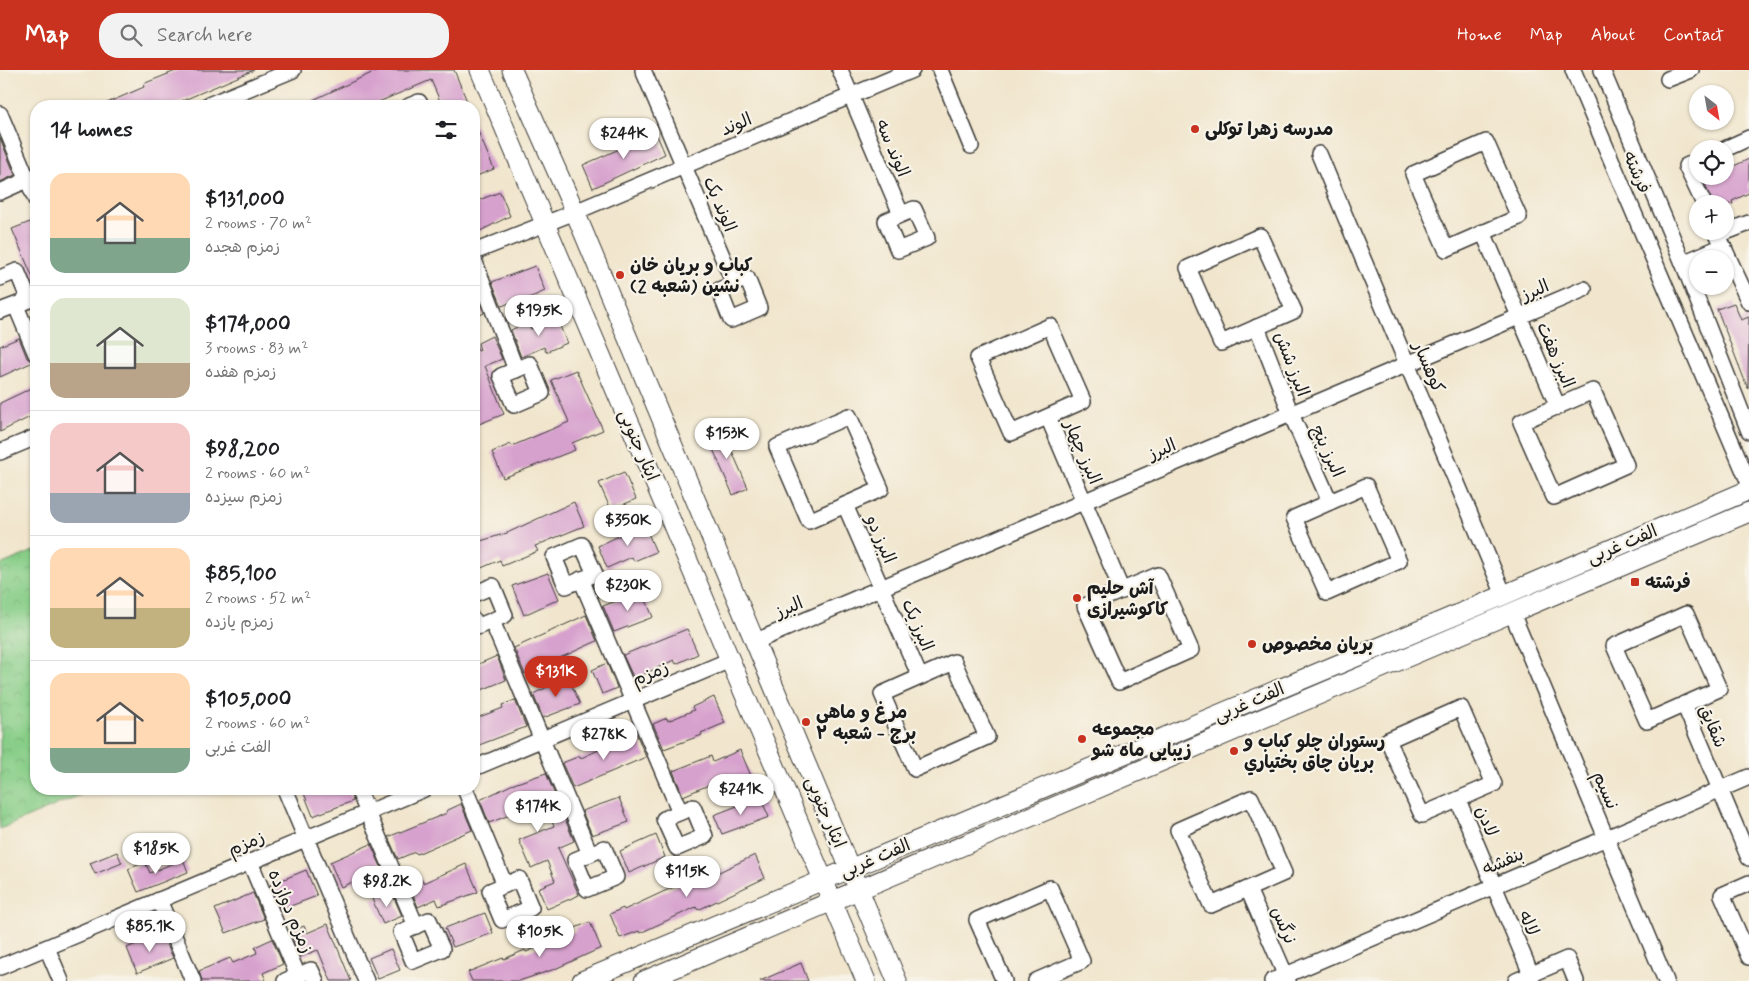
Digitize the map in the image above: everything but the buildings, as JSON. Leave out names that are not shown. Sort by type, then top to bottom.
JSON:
[{"type":"main road","name":"ایثار جنوبی","points":[[480,70],[866,981]]},
{"type":"main road","name":"ایثار جنوبی","points":[[512,70],[575,212],[897,981]]},
{"type":"main road","name":"الفت غربی","points":[[582,981],[1504,595],[1749,490]]},
{"type":"main road","name":"الفت غربی","points":[[644,981],[860,891],[1749,512]]},
{"type":"street","points":[[221,100],[294,70]]},
{"type":"street","name":"الوند یک","points":[[643,70],[734,284]]},
{"type":"street","name":"الوند سه","points":[[840,70],[901,214]]},
{"type":"street","name":"الوند","points":[[480,250],[575,212],[912,70]]},
{"type":"street","points":[[940,70],[971,146]]},
{"type":"street","name":"فرشته","points":[[1572,70],[1749,482]]},
{"type":"street","name":"فرشته","points":[[1602,70],[1684,263],[1749,431]]},
{"type":"street","points":[[1668,79],[1691,70]]},
{"type":"street","points":[[0,114],[30,174]]},
{"type":"street","points":[[1734,145],[1749,138]]},
{"type":"street","points":[[1486,142],[1518,217],[1483,232],[1446,248],[1413,174],[1486,142]]},
{"type":"street","name":"کوهسار","points":[[1319,154],[1504,595]]},
{"type":"street","points":[[0,192],[30,179]]},
{"type":"street","points":[[1734,230],[1749,223]]},
{"type":"street","name":"البرز هفت","points":[[1483,232],[1558,407]]},
{"type":"street","points":[[1260,236],[1294,311],[1258,327],[1221,343],[1188,268],[1260,236]]},
{"type":"street","points":[[1684,263],[1716,240]]},
{"type":"street","points":[[1720,240],[1749,302]]},
{"type":"street","points":[[0,278],[17,271],[29,300],[0,311]]},
{"type":"street","points":[[480,276],[516,370]]},
{"type":"street","name":"البرز","points":[[754,642],[1584,289]]},
{"type":"street","points":[[16,306],[30,340]]},
{"type":"street","points":[[1050,326],[1083,401],[1048,417],[1011,433],[978,358],[1050,326]]},
{"type":"street","name":"البرز شش","points":[[1258,327],[1291,414]]},
{"type":"street","points":[[1593,390],[1626,465],[1554,497],[1521,422],[1558,407],[1593,390]]},
{"type":"street","name":"البرز پنج","points":[[1291,414],[1330,502]]},
{"type":"street","points":[[849,416],[881,489],[845,504],[809,520],[777,447],[849,416]]},
{"type":"street","name":"البرز چهار","points":[[1048,417],[1122,591]]},
{"type":"street","points":[[0,452],[30,440]]},
{"type":"street","points":[[1366,486],[1399,561],[1327,593],[1294,518],[1330,502],[1366,486]]},
{"type":"street","name":"البرز دو","points":[[845,504],[882,588]]},
{"type":"street","points":[[1158,575],[1191,650],[1119,682],[1086,606],[1122,591],[1158,575]]},
{"type":"street","points":[[581,579],[680,812]]},
{"type":"street","points":[[480,591],[493,586],[505,615],[480,626]]},
{"type":"street","name":"البرز یک","points":[[882,588],[920,677]]},
{"type":"street","name":"نسیم","points":[[1512,613],[1666,981]]},
{"type":"street","points":[[1686,614],[1719,689],[1684,704],[1647,720],[1614,646],[1686,614]]},
{"type":"street","points":[[492,620],[590,854]]},
{"type":"street","name":"زمزم","points":[[480,765],[730,660]]},
{"type":"street","points":[[954,662],[988,737],[915,769],[882,694],[920,677],[954,662]]},
{"type":"street","name":"شقایق","points":[[1684,704],[1749,858]]},
{"type":"street","points":[[1461,708],[1494,784],[1458,800],[1422,816],[1388,740],[1461,708]]},
{"type":"street","name":"بنفشه","points":[[1282,979],[1494,885],[1749,777]]},
{"type":"street","points":[[288,795],[366,981]]},
{"type":"street","points":[[361,795],[416,926]]},
{"type":"street","name":"زمزم","points":[[0,968],[409,795]]},
{"type":"street","points":[[468,795],[505,885]]},
{"type":"street","points":[[1250,798],[1284,873],[1248,889],[1211,905],[1178,830],[1250,798]]},
{"type":"street","name":"لادن","points":[[1458,800],[1494,885]]},
{"type":"street","name":"زمزم دوازده","points":[[250,862],[291,978]]},
{"type":"street","points":[[1749,882],[1722,895],[1749,957]]},
{"type":"street","name":"لاله","points":[[1494,885],[1531,974]]},
{"type":"street","points":[[1004,981],[977,920],[1050,888],[1082,961],[1043,980]]},
{"type":"street","name":"نرگس","points":[[1248,889],[1282,979]]},
{"type":"street","points":[[159,900],[193,981]]},
{"type":"street","points":[[47,948],[61,981]]},
{"type":"street","points":[[1516,981],[1567,959],[1576,981]]},
{"type":"street","points":[[291,978],[311,970],[316,981]]},
{"type":"green space","points":[[30,552],[30,795],[80,795],[0,829],[0,565]]},
{"type":"place","name":"مدرسه زهرا توکلی","points":[[1195,129]]},
{"type":"place","name":"کباب و بریان خان نشین (شعبه 2)","points":[[620,275]]},
{"type":"place","name":"فرشته","points":[[1635,582]]},
{"type":"place","name":"آش حلیم کاکوشیرازی","points":[[1077,598]]},
{"type":"place","name":"بریان مخصوص","points":[[1252,644]]},
{"type":"place","name":"مرغ و ماهی برج - شعبه ۲","points":[[806,722]]},
{"type":"place","name":"مجموعه زیبایی ماه شو","points":[[1082,739]]},
{"type":"place","name":"رستوران چلو كباب و بريان چاق بختياري","points":[[1234,751]]}]
